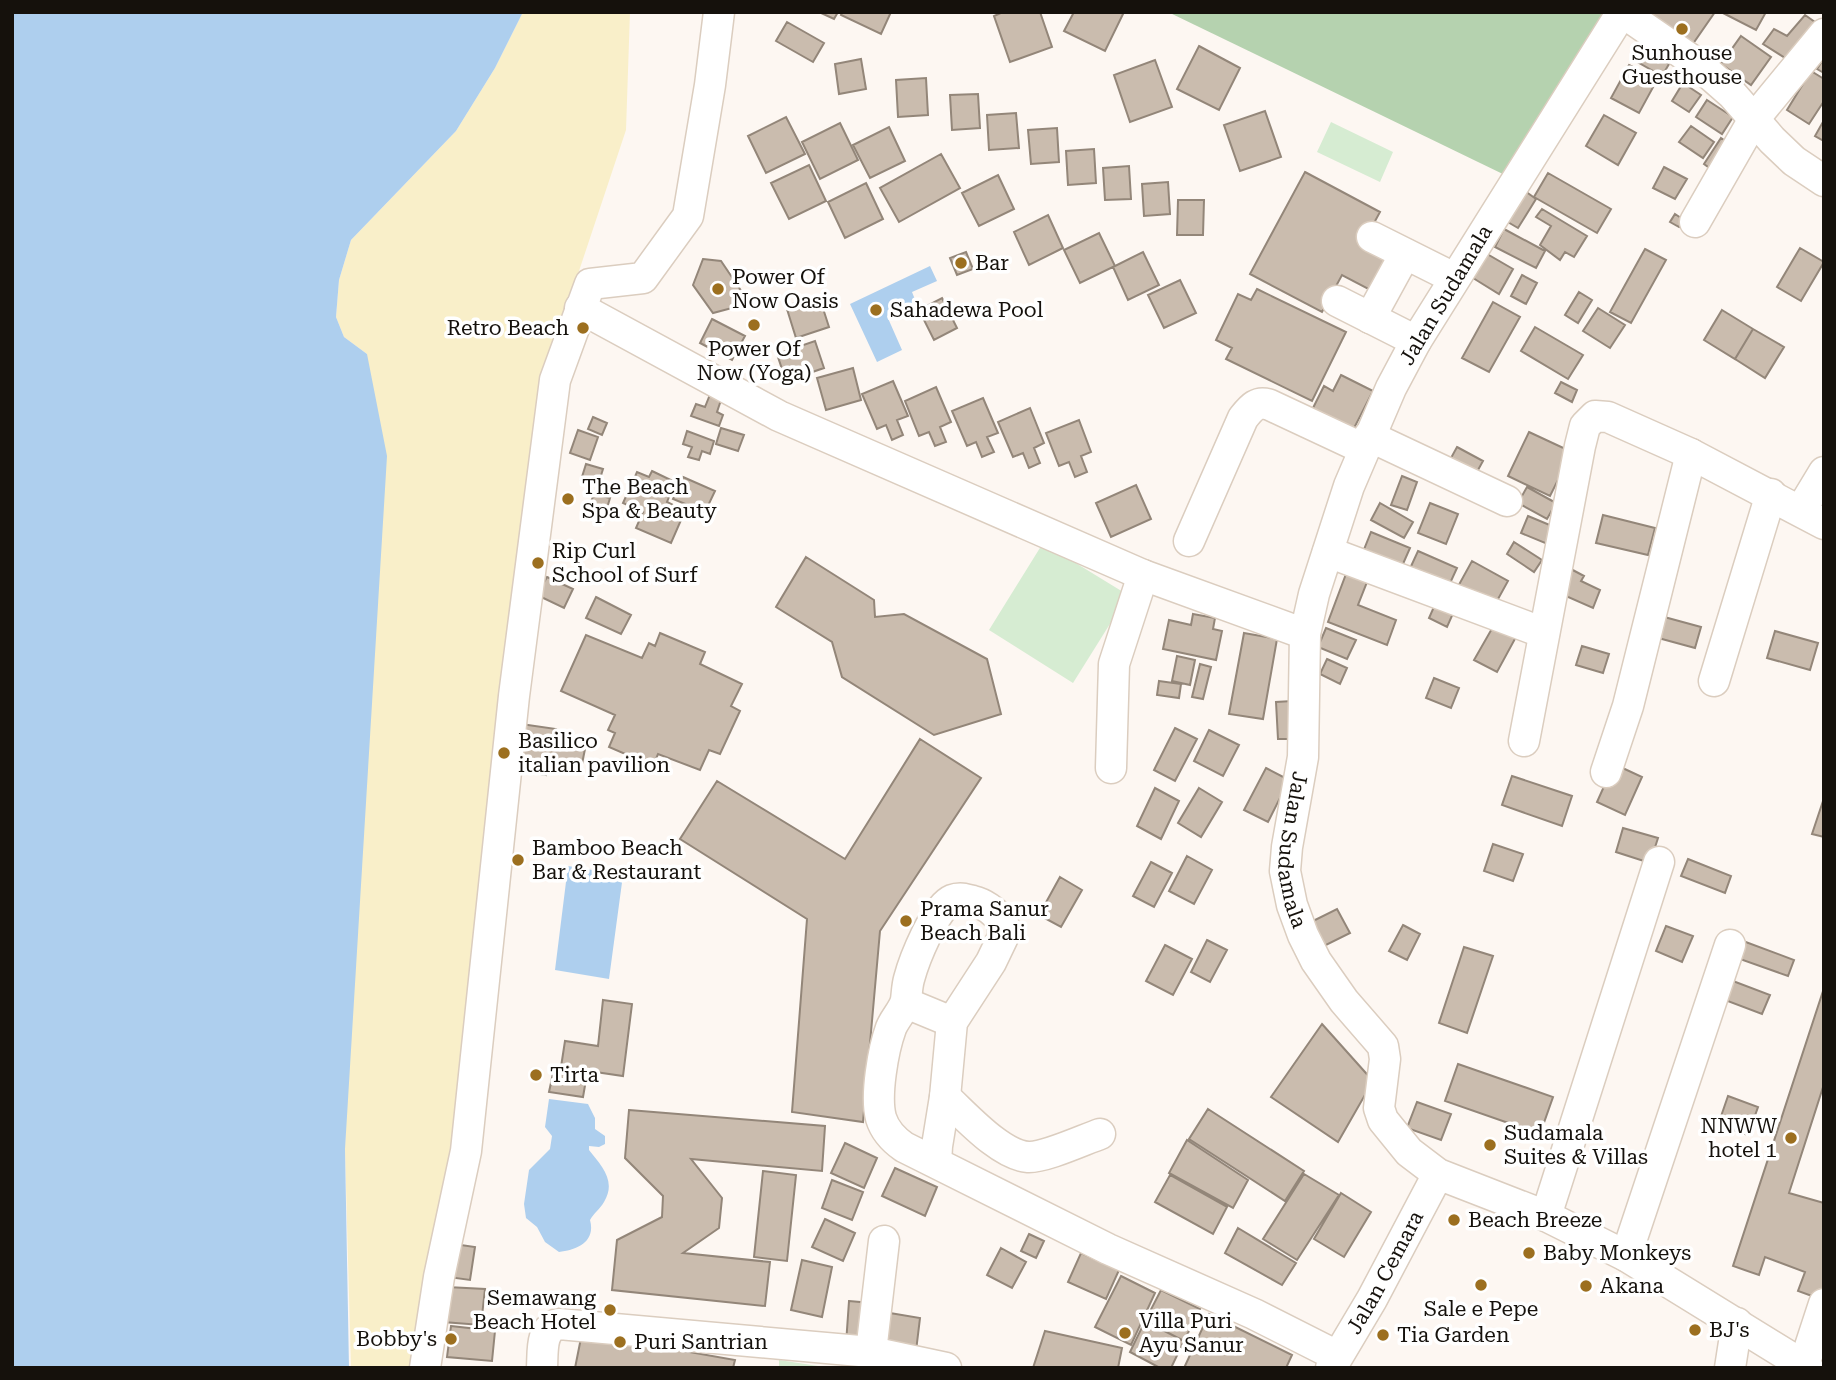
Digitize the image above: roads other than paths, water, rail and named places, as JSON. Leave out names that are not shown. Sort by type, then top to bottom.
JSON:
[{"type":"street","points":[[425,1368],[439,1278],[466,1151],[514,696],[555,380],[590,284],[643,278],[688,216],[719,12]]},
{"type":"street","points":[[1622,12],[1699,65],[1732,94],[1794,161],[1824,181]]},
{"type":"street","name":"Jalan Sudamala","points":[[1622,12],[1416,341],[1366,442],[1314,594],[1305,634],[1302,766],[1290,822],[1285,871],[1292,905],[1316,961],[1344,1001],[1383,1046],[1385,1059],[1379,1108],[1383,1120],[1409,1152],[1438,1174],[1546,1216],[1626,1256],[1806,1366]]},
{"type":"street","points":[[1695,222],[1754,119],[1824,34]]},
{"type":"street","points":[[1372,237],[1454,278]]},
{"type":"street","points":[[1370,318],[1405,254]]},
{"type":"street","points":[[1337,301],[1416,341]]},
{"type":"street","points":[[580,308],[779,416],[1143,575],[1305,634]]},
{"type":"street","points":[[1189,541],[1243,418],[1253,406],[1264,402],[1507,501]]},
{"type":"street","points":[[1524,741],[1580,446],[1588,420],[1595,416],[1608,417],[1691,454],[1812,517],[1824,472]]},
{"type":"street","points":[[1606,772],[1628,706],[1691,454]]},
{"type":"street","points":[[1714,681],[1771,494]]},
{"type":"street","points":[[1328,552],[1544,633]]},
{"type":"street","points":[[1111,768],[1114,664],[1143,575]]},
{"type":"street","points":[[1546,1216],[1659,862]]},
{"type":"street","points":[[936,1163],[952,1021],[1003,937],[1003,922],[995,911],[978,902],[960,898],[949,901],[924,938],[908,982],[906,1003],[895,1018],[890,1031],[880,1082],[881,1118],[893,1139],[904,1147],[936,1163],[1108,1249],[1254,1314],[1334,1362]]},
{"type":"street","points":[[1626,1256],[1730,945]]},
{"type":"street","points":[[906,1003],[952,1021]]},
{"type":"street","points":[[945,1097],[991,1138],[1009,1150],[1027,1157],[1038,1156],[1100,1134]]},
{"type":"street","name":"Jalan Cemara","points":[[1334,1362],[1372,1299],[1438,1174]]},
{"type":"street","points":[[871,1352],[884,1241]]},
{"type":"street","points":[[1806,1366],[1824,1304]]},
{"type":"street","points":[[1730,1368],[1737,1323]]},
{"type":"street","points":[[542,1368],[543,1345],[548,1330],[552,1325],[559,1324],[871,1352],[946,1368]]},
{"type":"water","points":[[12,12],[523,12],[495,68],[456,131],[351,240],[339,280],[336,317],[344,337],[367,354],[387,456],[345,1149],[349,1368],[12,1368]]},
{"type":"water","name":"Sahadewa Pool","points":[[930,266],[937,281],[912,292],[916,302],[887,316],[902,350],[877,362],[850,304]]},
{"type":"water","points":[[568,866],[623,875],[609,979],[555,970]]},
{"type":"water","points":[[549,1099],[588,1104],[595,1118],[595,1129],[605,1136],[605,1144],[599,1147],[589,1146],[589,1150],[606,1174],[609,1187],[604,1202],[590,1220],[588,1239],[578,1247],[559,1252],[545,1242],[537,1227],[526,1218],[524,1204],[529,1170],[550,1149],[552,1136],[545,1127]]},
{"type":"place","name":"Sunhouse Guesthouse","points":[[1682,29]]},
{"type":"place","name":"Bar","points":[[961,263]]},
{"type":"place","name":"Power Of Now Oasis","points":[[718,289]]},
{"type":"place","name":"Sahadewa Pool","points":[[876,310]]},
{"type":"place","name":"Power Of Now (Yoga)","points":[[754,325]]},
{"type":"place","name":"Retro Beach","points":[[583,328]]},
{"type":"place","name":"The Beach Spa & Beauty","points":[[568,499]]},
{"type":"place","name":"Rip Curl School of Surf","points":[[538,563]]},
{"type":"place","name":"Basilico italian pavilion","points":[[504,753]]},
{"type":"place","name":"Bamboo Beach Bar & Restaurant","points":[[518,860]]},
{"type":"place","name":"Prama Sanur Beach Bali","points":[[906,921]]},
{"type":"place","name":"Tirta","points":[[536,1075]]},
{"type":"place","name":"NNWW hotel 1","points":[[1791,1138]]},
{"type":"place","name":"Sudamala Suites & Villas","points":[[1490,1145]]},
{"type":"place","name":"Beach Breeze","points":[[1454,1220]]},
{"type":"place","name":"Baby Monkeys","points":[[1529,1253]]},
{"type":"place","name":"Sale e Pepe","points":[[1481,1285]]},
{"type":"place","name":"Akana","points":[[1586,1286]]},
{"type":"place","name":"Semawang Beach Hotel","points":[[610,1310]]},
{"type":"place","name":"BJ's","points":[[1695,1330]]},
{"type":"place","name":"Villa Puri Ayu Sanur","points":[[1125,1333]]},
{"type":"place","name":"Tia Garden","points":[[1383,1335]]},
{"type":"place","name":"Bobby's","points":[[451,1339]]},
{"type":"place","name":"Puri Santrian","points":[[620,1342]]}]
